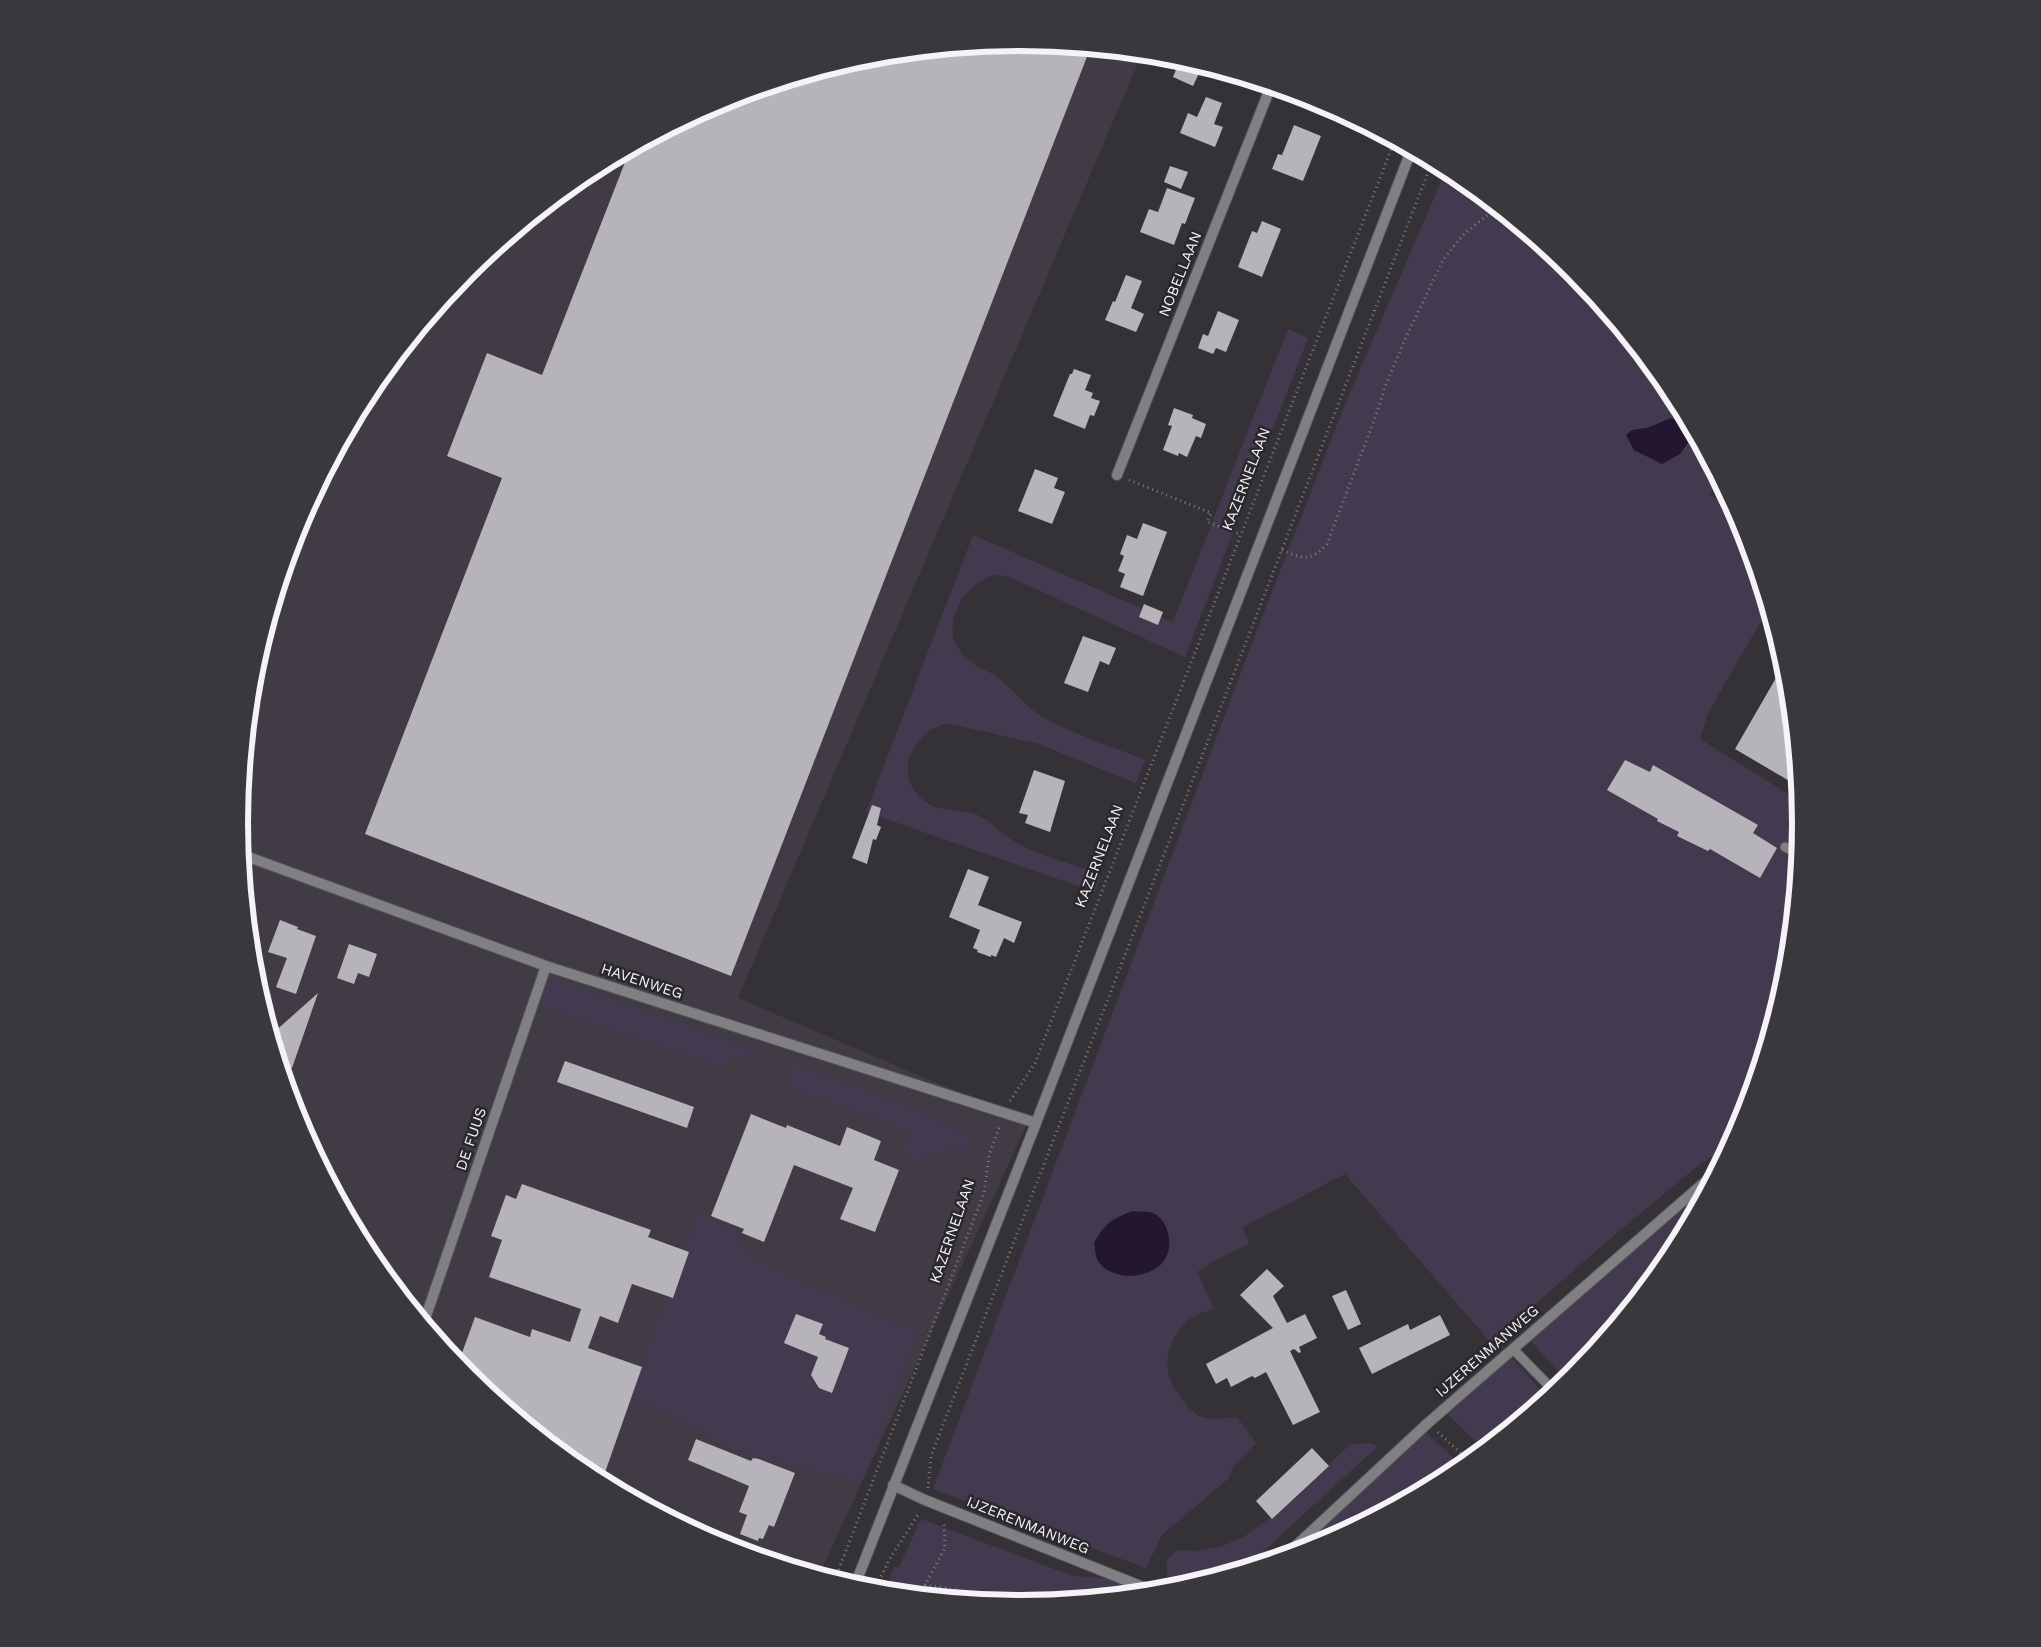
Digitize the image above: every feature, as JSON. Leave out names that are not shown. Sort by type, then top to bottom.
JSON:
[{"type":"street","name":"NOBELLAAN","points":[[1116,475],[1269,92]]},
{"type":"street","points":[[858,1578],[1036,1123],[1409,156]]},
{"type":"street","name":"HAVENWEG","points":[[249,857],[546,966],[1036,1123]]},
{"type":"street","name":"DE FUUS","points":[[426,1316],[546,966]]},
{"type":"street","name":"IJZERENMANWEG","points":[[1298,1544],[1428,1423],[1703,1183]]},
{"type":"street","name":"IJZERENMANWEG","points":[[893,1485],[925,1500],[1139,1586]]},
{"type":"lane","points":[[1785,847],[1792,851]]},
{"type":"lane","points":[[1513,1349],[1549,1386]]},
{"type":"path","name":"KAZERNELAAN","points":[[837,1573],[984,1193],[989,1155],[1004,1114],[1012,1097],[1035,1063],[1392,147]]},
{"type":"path","points":[[879,1582],[889,1560],[925,1500],[932,1456],[1429,169]]},
{"type":"path","points":[[1282,550],[1300,558],[1311,557],[1320,552],[1327,544],[1385,387],[1406,337],[1443,260],[1463,235],[1492,212]]},
{"type":"path","points":[[1116,475],[1211,513],[1206,522],[1240,534]]},
{"type":"path","points":[[1428,1423],[1464,1456]]},
{"type":"path","points":[[919,1589],[925,1585],[945,1548],[944,1507]]},
{"type":"path","points":[[925,1585],[958,1590],[967,1594]]},
{"type":"shaded area","points":[[1020,51],[1071,53],[1139,61],[738,998],[1028,1122],[822,1569],[772,1555],[725,1537],[679,1516],[634,1492],[591,1466],[550,1436],[474,1370],[408,1294],[378,1253],[328,1165],[307,1119],[289,1072],[263,974],[250,874],[248,824],[250,773],[263,673],[289,575],[307,528],[328,482],[378,394],[440,314],[474,277],[550,211],[591,181],[679,131],[725,110],[772,92],[870,66],[970,53]]},
{"type":"shaded area","points":[[1443,177],[1491,211],[1530,243],[1567,277],[1601,314],[1663,394],[1713,482],[1714,485],[1710,495],[1722,503],[1734,528],[1752,575],[1764,616],[1708,713],[1700,739],[1792,797],[1791,874],[1786,924],[1778,974],[1752,1072],[1718,1154],[1709,1158],[1689,1173],[1605,1243],[1491,1343],[1345,1174],[1243,1227],[1249,1244],[1212,1262],[1197,1272],[1214,1309],[1196,1315],[1186,1322],[1179,1331],[1169,1351],[1168,1373],[1172,1384],[1190,1409],[1199,1416],[1208,1418],[1237,1417],[1256,1443],[1233,1466],[1229,1478],[1162,1535],[1146,1568],[933,1489],[1254,638],[1346,402]],"holes":[[[1647,428],[1662,463],[1634,450],[1632,430]],[[1165,1225],[1169,1241],[1166,1255],[1158,1266],[1143,1274],[1123,1276]]]},
{"type":"shaded area","points":[[1288,329],[1308,338],[1185,657],[1007,576],[994,575],[978,583],[963,598],[956,612],[952,629],[960,651],[974,664],[1000,680],[1036,713],[1080,735],[1145,760],[1136,783],[1039,744],[946,723],[932,729],[915,746],[908,766],[908,777],[912,787],[919,796],[935,807],[978,815],[1030,850],[1101,874],[1095,892],[866,812],[973,535],[1173,622]]},
{"type":"shaded area","points":[[1671,418],[1679,421],[1690,440],[1680,454],[1662,464],[1634,450],[1626,435],[1632,430],[1647,428]]},
{"type":"shaded area","points":[[549,976],[749,1048],[744,1061],[730,1056],[726,1068],[539,1006]]},
{"type":"shaded area","points":[[792,1063],[908,1107],[975,1140],[961,1152],[950,1150],[921,1159],[910,1158],[904,1155],[905,1130],[885,1121],[785,1087]]},
{"type":"shaded area","points":[[1694,1201],[1663,1253],[1633,1294],[1601,1333],[1562,1375],[1529,1339],[1653,1232]]},
{"type":"shaded area","points":[[1133,1211],[1151,1212],[1159,1217],[1167,1231],[1169,1246],[1164,1261],[1152,1271],[1126,1276],[1109,1271],[1102,1266],[1097,1259],[1094,1243],[1110,1223],[1120,1216]]},
{"type":"shaded area","points":[[697,1214],[737,1230],[744,1246],[765,1265],[918,1332],[862,1482],[745,1454],[719,1444],[693,1427],[666,1413],[629,1398]]},
{"type":"shaded area","points":[[1510,1356],[1543,1392],[1479,1445],[1445,1412]]},
{"type":"shaded area","points":[[1424,1430],[1457,1461],[1407,1492],[1362,1516],[1310,1539],[1383,1466]]},
{"type":"shaded area","points":[[1371,1443],[1378,1446],[1255,1559],[1178,1579],[1167,1575],[1166,1564],[1169,1557],[1179,1550],[1197,1551],[1220,1547],[1242,1538],[1266,1521],[1351,1444]]},
{"type":"shaded area","points":[[921,1519],[1073,1576],[1107,1578],[1128,1588],[1071,1594],[1020,1596],[970,1594],[888,1584],[894,1567],[899,1567]]},
{"type":"building","points":[[1020,51],[1088,55],[731,976],[365,834],[502,478],[447,456],[487,353],[542,375],[626,160],[634,155],[679,131],[725,110],[772,92],[870,66],[970,53]]},
{"type":"building","points":[[1177,67],[1199,73],[1193,86],[1173,77]]},
{"type":"building","points":[[1206,97],[1222,103],[1214,124],[1223,127],[1215,147],[1180,133],[1188,113],[1197,117]]},
{"type":"building","points":[[1294,125],[1321,136],[1303,181],[1272,169],[1278,154],[1282,155]]},
{"type":"building","points":[[1170,166],[1188,172],[1181,189],[1164,182]]},
{"type":"building","points":[[1167,188],[1195,198],[1185,224],[1182,223],[1174,245],[1140,232],[1149,209],[1158,212]]},
{"type":"building","points":[[1262,221],[1281,229],[1262,277],[1238,267],[1252,231],[1257,233]]},
{"type":"building","points":[[1126,275],[1142,281],[1131,308],[1144,314],[1136,332],[1105,320]]},
{"type":"building","points":[[1218,311],[1239,320],[1226,352],[1216,348],[1213,354],[1198,348],[1203,334],[1208,336]]},
{"type":"building","points":[[1074,369],[1091,375],[1085,390],[1093,393],[1091,398],[1100,401],[1094,416],[1090,415],[1085,429],[1053,416],[1070,374],[1072,374]]},
{"type":"building","points":[[1174,408],[1193,415],[1192,418],[1206,424],[1201,438],[1196,436],[1187,457],[1179,453],[1178,456],[1163,450],[1172,426],[1168,425]]},
{"type":"building","points":[[1035,469],[1058,478],[1054,488],[1065,492],[1052,524],[1018,511]]},
{"type":"building","points":[[1143,523],[1167,532],[1143,596],[1120,587],[1125,574],[1118,571],[1124,556],[1120,554],[1127,535],[1137,539]]},
{"type":"building","points":[[1144,604],[1163,612],[1158,625],[1139,617]]},
{"type":"building","points":[[1083,636],[1116,648],[1109,665],[1100,661],[1088,692],[1064,683]]},
{"type":"building","points":[[1778,674],[1786,723],[1791,782],[1735,749]]},
{"type":"building","points":[[1625,760],[1650,772],[1653,765],[1758,825],[1753,833],[1777,848],[1760,878],[1710,849],[1708,851],[1677,836],[1679,832],[1657,821],[1658,819],[1607,790]]},
{"type":"building","points":[[1034,770],[1065,781],[1050,832],[1025,823],[1028,815],[1019,813]]},
{"type":"building","points":[[872,805],[881,808],[877,825],[881,827],[876,840],[873,839],[867,864],[852,858]]},
{"type":"building","points":[[968,869],[989,877],[978,905],[1022,922],[1014,943],[1004,938],[996,957],[977,952],[978,950],[973,948],[980,930],[949,917]]},
{"type":"building","points":[[280,920],[316,936],[296,994],[276,987],[287,958],[268,952]]},
{"type":"building","points":[[349,944],[377,954],[369,977],[358,973],[354,984],[337,978]]},
{"type":"building","points":[[318,993],[292,1068],[287,1066],[280,1042],[282,1038],[279,1037],[277,1030]]},
{"type":"building","points":[[565,1061],[694,1107],[687,1128],[557,1082]]},
{"type":"building","points":[[751,1114],[786,1128],[787,1125],[840,1146],[847,1127],[881,1141],[874,1160],[899,1170],[875,1232],[840,1219],[853,1188],[794,1165],[764,1242],[742,1233],[744,1229],[711,1216]]},
{"type":"building","points":[[522,1184],[651,1230],[648,1237],[689,1252],[673,1298],[632,1284],[618,1323],[600,1316],[588,1348],[642,1367],[604,1474],[550,1436],[511,1404],[461,1356],[475,1317],[530,1337],[532,1329],[570,1342],[581,1309],[489,1277],[502,1240],[491,1236],[506,1195],[516,1199]]},
{"type":"building","points":[[1267,1269],[1284,1286],[1273,1296],[1287,1323],[1305,1314],[1317,1338],[1299,1347],[1301,1352],[1299,1353],[1294,1349],[1290,1351],[1320,1412],[1293,1425],[1266,1372],[1255,1378],[1252,1376],[1231,1387],[1227,1378],[1216,1384],[1206,1364],[1273,1328],[1240,1295]]},
{"type":"building","points":[[1346,1290],[1361,1324],[1348,1330],[1332,1296]]},
{"type":"building","points":[[796,1314],[823,1324],[819,1334],[826,1337],[825,1339],[849,1348],[832,1393],[819,1388],[811,1375],[818,1357],[784,1343]]},
{"type":"building","points":[[1440,1315],[1450,1335],[1372,1374],[1359,1348],[1408,1324],[1410,1330]]},
{"type":"building","points":[[696,1439],[751,1461],[753,1458],[759,1459],[795,1473],[774,1527],[769,1525],[763,1539],[759,1538],[758,1541],[740,1534],[747,1515],[739,1512],[749,1486],[688,1460]]},
{"type":"building","points":[[1312,1448],[1329,1466],[1272,1519],[1256,1501]]}]
